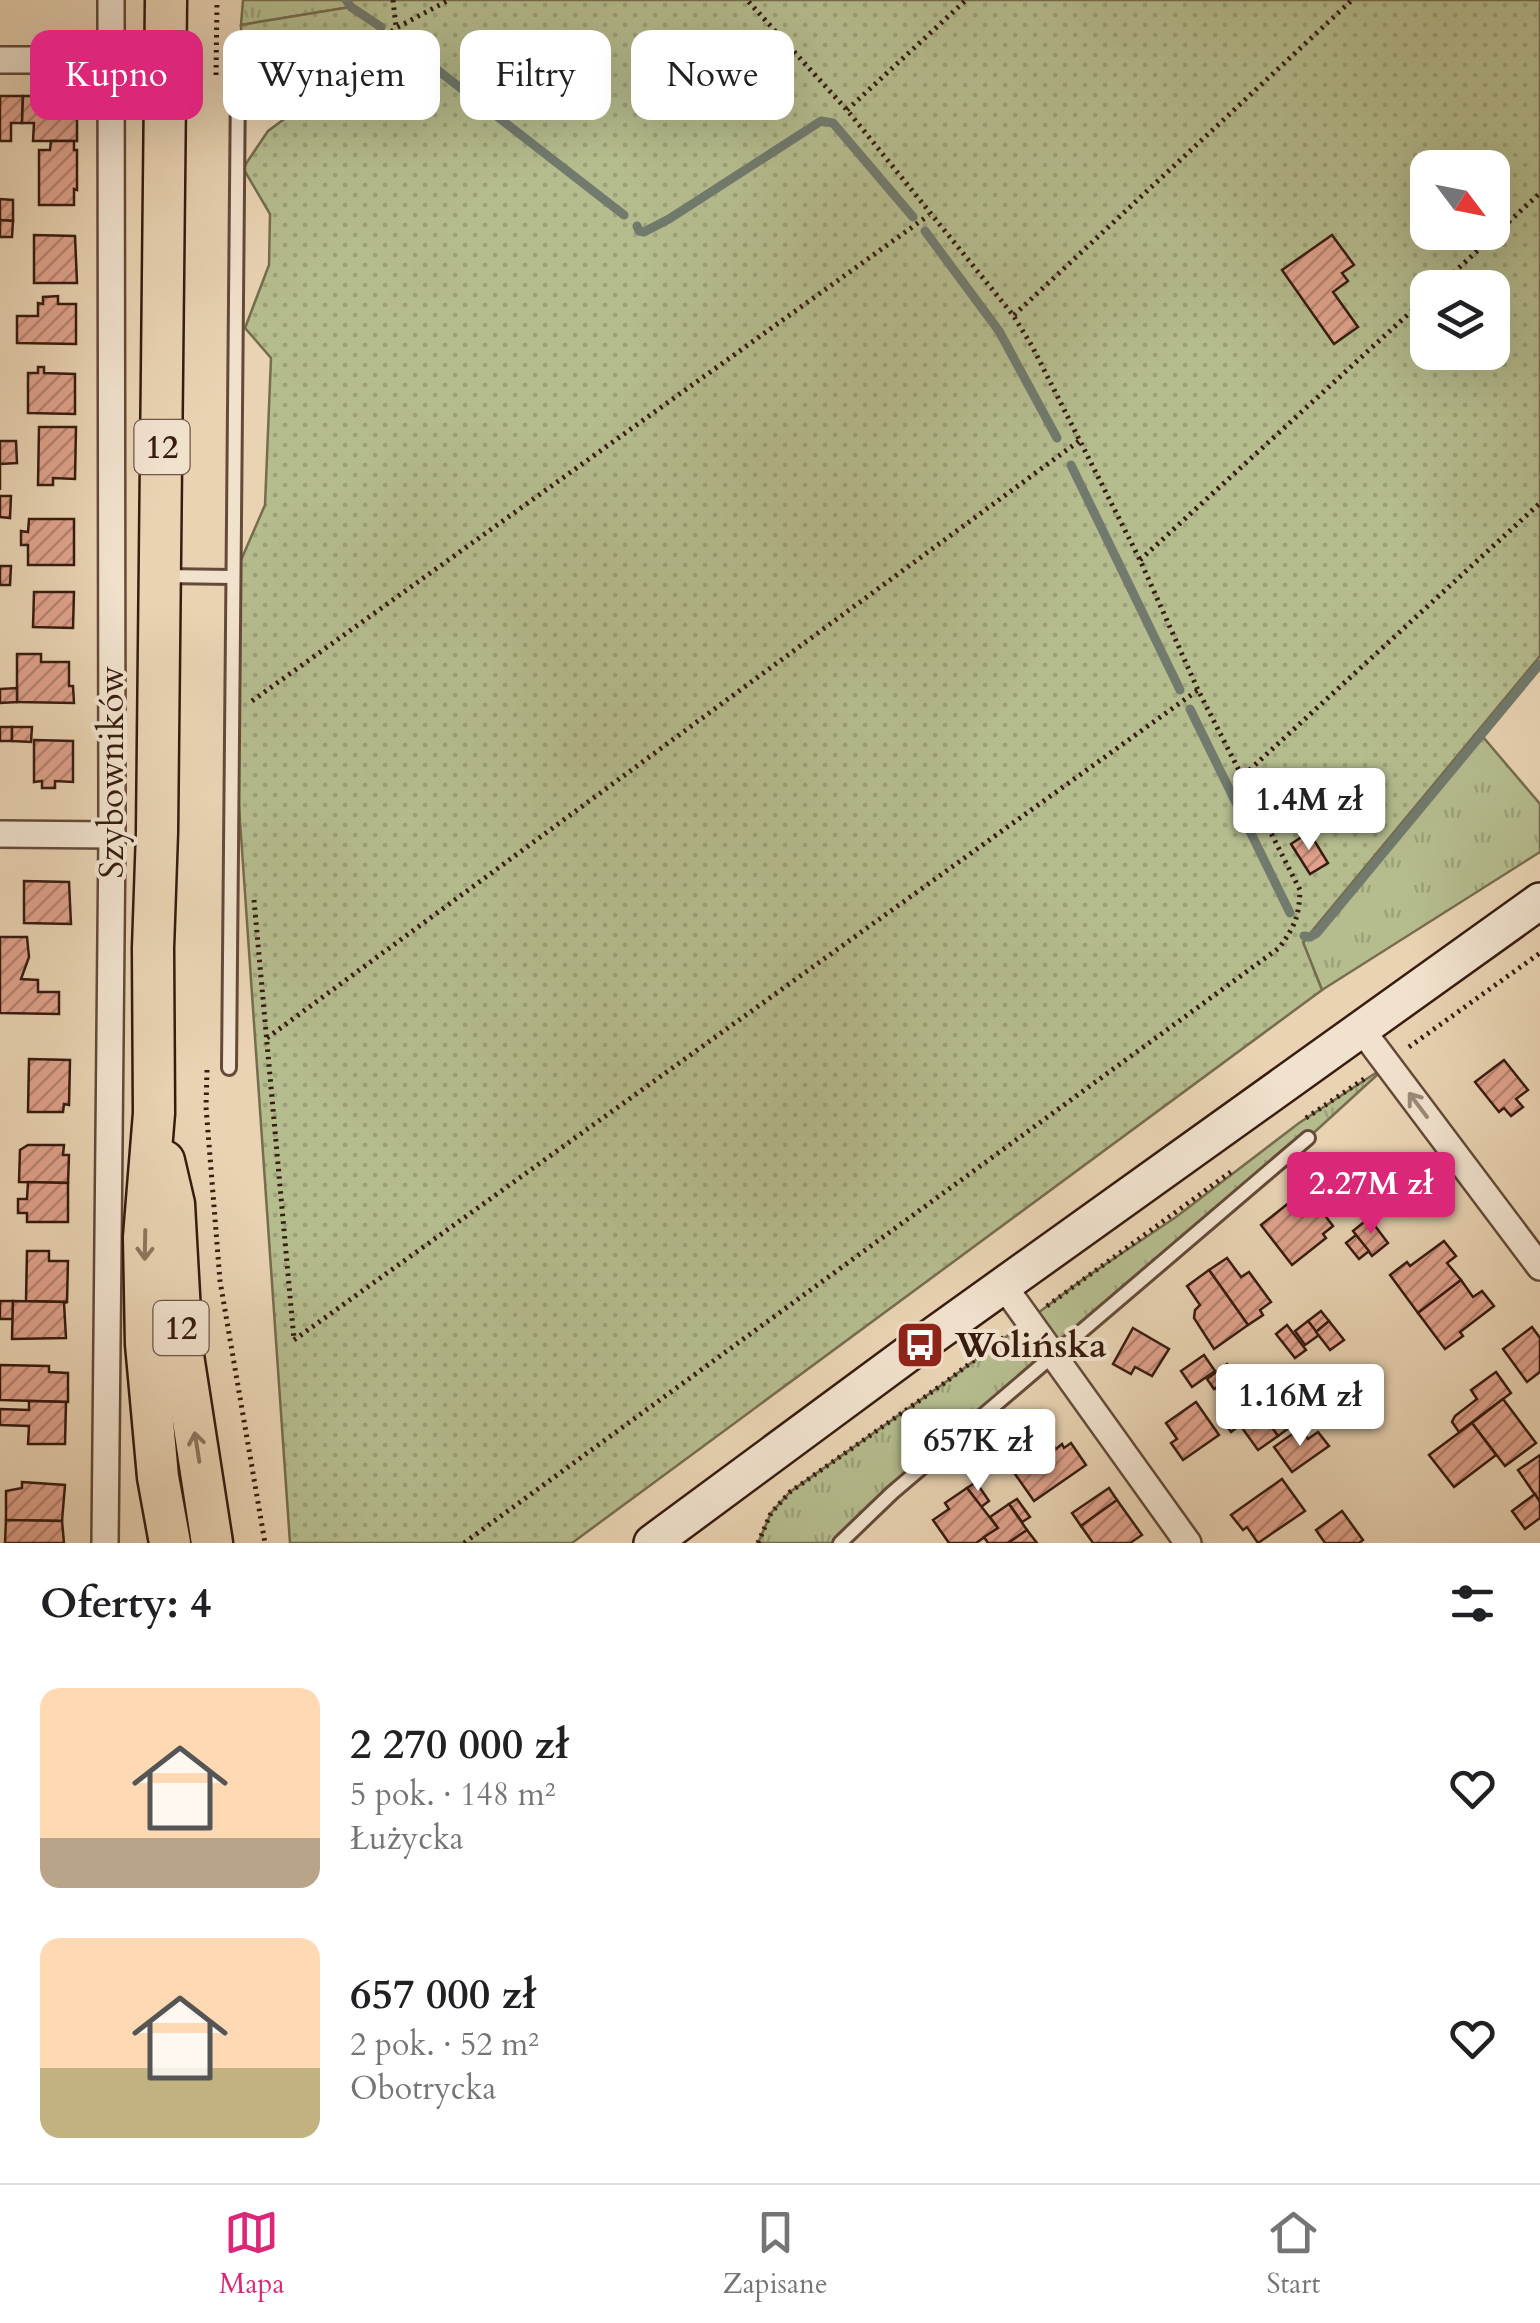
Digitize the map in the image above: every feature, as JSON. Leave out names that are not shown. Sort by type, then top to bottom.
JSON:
[{"type":"main road","name":"Szybowników","points":[[166,0],[154,1113],[144,1237],[146,1344],[158,1477],[170,1543]]},
{"type":"main road","name":"Szybowników","points":[[154,1113],[174,1204],[182,1350],[212,1543]]},
{"type":"street","name":"Szybowników","points":[[110,30],[111,0]]},
{"type":"street","points":[[0,60],[30,60]]},
{"type":"street","name":"Szybowników","points":[[105,1543],[112,835],[110,120]]},
{"type":"street","points":[[0,834],[112,835]]},
{"type":"street","points":[[652,1543],[1003,1285],[1540,901]]},
{"type":"street","points":[[1361,1028],[1540,1267]]},
{"type":"street","points":[[1003,1285],[1188,1543]]},
{"type":"lane","points":[[229,1068],[238,120]]},
{"type":"lane","points":[[160,576],[233,576]]},
{"type":"lane","points":[[840,1543],[892,1492],[1308,1138]]},
{"type":"path","points":[[393,0],[396,28]]},
{"type":"path","points":[[394,30],[449,0]]},
{"type":"path","points":[[464,1543],[1280,948],[1299,914],[1300,890],[1198,690],[1140,560],[1014,316],[846,110],[746,0]]},
{"type":"path","points":[[846,110],[966,0]]},
{"type":"path","points":[[1014,316],[1352,0]]},
{"type":"path","points":[[1457,270],[1540,193]]},
{"type":"path","points":[[249,704],[930,214]]},
{"type":"path","points":[[1140,560],[1410,312]]},
{"type":"path","points":[[267,1038],[1079,441]]},
{"type":"path","points":[[1243,775],[1540,503]]},
{"type":"path","points":[[252,884],[294,1340],[1198,690]]},
{"type":"path","points":[[1299,1123],[1388,1065],[1422,1036],[1540,953]]},
{"type":"path","points":[[758,1543],[772,1513],[790,1492],[944,1384],[1236,1168]]},
{"type":"green space","points":[[243,0],[346,0],[351,7],[241,25]]},
{"type":"green space","points":[[346,0],[1540,0],[1540,656],[1303,942],[1322,990],[572,1543],[290,1543],[238,792],[235,574],[265,505],[271,358],[245,328],[269,265],[270,214],[243,168],[268,131],[283,120],[440,120],[440,30],[241,30],[241,25],[350,7]]},
{"type":"green space","points":[[1478,731],[1540,804],[1540,852],[1322,990],[1303,943]]},
{"type":"green space","points":[[1388,1065],[840,1543],[758,1543],[771,1513],[790,1492],[1082,1280],[1176,1217],[1299,1123]]},
{"type":"building","points":[[0,96],[23,96],[22,123],[11,123],[11,141],[0,141]]},
{"type":"building","points":[[23,96],[30,96],[30,120],[77,120],[77,141],[33,141],[34,123],[22,123]]},
{"type":"building","points":[[51,141],[74,141],[74,205],[39,205],[39,150],[50,150]]},
{"type":"building","points":[[0,199],[13,200],[13,221],[0,220]]},
{"type":"building","points":[[0,220],[13,221],[12,237],[0,237]]},
{"type":"building","points":[[34,235],[75,236],[77,283],[34,283]]},
{"type":"building","points":[[1332,235],[1354,265],[1342,273],[1348,281],[1333,292],[1358,327],[1334,344],[1282,270]]},
{"type":"building","points":[[58,296],[58,304],[76,304],[76,344],[17,343],[17,316],[38,316],[38,303],[43,304],[43,297]]},
{"type":"building","points":[[38,367],[44,367],[44,373],[75,374],[75,414],[28,413],[28,373],[38,373]]},
{"type":"building","points":[[39,427],[76,427],[75,479],[53,478],[53,485],[38,485]]},
{"type":"building","points":[[0,441],[16,441],[17,463],[0,464]]},
{"type":"building","points":[[0,496],[11,496],[10,518],[0,517]]},
{"type":"building","points":[[29,519],[74,519],[74,565],[28,565],[28,545],[21,545],[21,531],[28,532]]},
{"type":"building","points":[[0,566],[11,566],[10,585],[0,585]]},
{"type":"building","points":[[34,592],[74,592],[73,628],[33,627]]},
{"type":"building","points":[[17,654],[41,654],[41,662],[69,662],[74,703],[17,702]]},
{"type":"building","points":[[17,688],[17,702],[0,703],[0,689]]},
{"type":"building","points":[[0,727],[12,727],[12,741],[0,741]]},
{"type":"building","points":[[12,727],[32,727],[31,742],[12,741]]},
{"type":"building","points":[[34,740],[73,741],[73,782],[55,781],[55,788],[42,788],[42,781],[34,782]]},
{"type":"building","points":[[1309,832],[1328,863],[1310,874],[1291,844]]},
{"type":"building","points":[[24,881],[69,882],[71,924],[24,923]]},
{"type":"building","points":[[0,937],[27,937],[29,957],[21,979],[38,980],[38,992],[59,992],[59,1014],[0,1013]]},
{"type":"building","points":[[29,1059],[70,1060],[69,1105],[64,1104],[63,1112],[28,1112]]},
{"type":"building","points":[[1504,1060],[1528,1090],[1516,1099],[1523,1107],[1511,1116],[1504,1108],[1499,1112],[1475,1082]]},
{"type":"building","points":[[28,1145],[64,1145],[63,1155],[69,1155],[68,1183],[19,1182],[20,1150]]},
{"type":"building","points":[[1384,1159],[1394,1173],[1400,1169],[1409,1181],[1403,1185],[1409,1193],[1378,1215],[1351,1183]]},
{"type":"building","points":[[28,1182],[68,1183],[68,1222],[27,1222],[27,1213],[18,1213],[18,1199],[27,1199]]},
{"type":"building","points":[[1295,1198],[1305,1211],[1315,1202],[1333,1226],[1323,1234],[1326,1238],[1292,1265],[1261,1225]]},
{"type":"building","points":[[1369,1218],[1388,1243],[1372,1256],[1353,1231]]},
{"type":"building","points":[[1356,1235],[1369,1251],[1359,1259],[1346,1243]]},
{"type":"building","points":[[1444,1241],[1456,1256],[1447,1263],[1461,1280],[1418,1313],[1390,1275],[1407,1262],[1410,1266]]},
{"type":"building","points":[[27,1251],[49,1251],[49,1261],[68,1261],[67,1302],[26,1301]]},
{"type":"building","points":[[1227,1258],[1241,1277],[1249,1272],[1271,1302],[1260,1310],[1263,1315],[1248,1325],[1209,1270]]},
{"type":"building","points":[[1209,1270],[1248,1325],[1214,1349],[1194,1318],[1200,1305],[1187,1286]]},
{"type":"building","points":[[1461,1280],[1473,1297],[1482,1291],[1494,1306],[1445,1349],[1418,1313]]},
{"type":"building","points":[[0,1301],[13,1301],[13,1319],[0,1319]]},
{"type":"building","points":[[13,1301],[67,1302],[66,1338],[12,1339]]},
{"type":"building","points":[[1321,1311],[1329,1321],[1316,1332],[1308,1321]]},
{"type":"building","points":[[1308,1321],[1319,1335],[1305,1345],[1295,1331]]},
{"type":"building","points":[[1329,1321],[1344,1340],[1330,1350],[1316,1332]]},
{"type":"building","points":[[1287,1325],[1306,1350],[1295,1358],[1276,1334]]},
{"type":"building","points":[[1532,1327],[1540,1338],[1540,1372],[1527,1382],[1503,1349]]},
{"type":"building","points":[[1133,1328],[1169,1349],[1152,1376],[1135,1367],[1131,1374],[1113,1364]]},
{"type":"building","points":[[1204,1355],[1215,1371],[1192,1387],[1181,1371]]},
{"type":"building","points":[[1227,1364],[1235,1375],[1214,1389],[1207,1379]]},
{"type":"building","points":[[0,1365],[49,1366],[49,1372],[68,1373],[68,1402],[0,1400]]},
{"type":"building","points":[[1496,1372],[1511,1393],[1459,1432],[1452,1422],[1477,1399],[1471,1390]]},
{"type":"building","points":[[1235,1378],[1243,1391],[1226,1403],[1217,1390]]},
{"type":"building","points":[[1264,1392],[1289,1428],[1278,1436],[1252,1400]]},
{"type":"building","points":[[1503,1399],[1536,1443],[1505,1466],[1472,1423]]},
{"type":"building","points":[[1252,1400],[1278,1436],[1258,1450],[1240,1425],[1231,1432],[1223,1421]]},
{"type":"building","points":[[29,1401],[66,1402],[65,1444],[28,1444],[29,1426],[0,1425],[0,1409],[29,1410]]},
{"type":"building","points":[[1196,1402],[1219,1435],[1183,1460],[1171,1443],[1177,1439],[1166,1423]]},
{"type":"building","points":[[1472,1423],[1496,1455],[1454,1487],[1429,1455]]},
{"type":"building","points":[[1301,1428],[1308,1439],[1318,1432],[1329,1446],[1292,1472],[1274,1447]]},
{"type":"building","points":[[1047,1437],[1056,1449],[1071,1443],[1086,1465],[1034,1501],[1008,1464]]},
{"type":"building","points":[[1540,1455],[1540,1502],[1518,1470]]},
{"type":"building","points":[[1282,1479],[1305,1511],[1258,1543],[1247,1527],[1243,1530],[1231,1515]]},
{"type":"building","points":[[22,1482],[65,1485],[62,1521],[6,1520],[6,1491],[22,1488]]},
{"type":"building","points":[[976,1482],[989,1501],[981,1507],[967,1488]]},
{"type":"building","points":[[967,1488],[998,1528],[976,1543],[949,1543],[933,1520],[949,1509],[945,1503]]},
{"type":"building","points":[[1109,1488],[1117,1500],[1081,1526],[1072,1513]]},
{"type":"building","points":[[1535,1494],[1540,1502],[1540,1518],[1525,1529],[1512,1511]]},
{"type":"building","points":[[1017,1499],[1030,1517],[1022,1522],[1009,1504]]},
{"type":"building","points":[[1117,1500],[1142,1535],[1130,1543],[1093,1543],[1081,1526]]},
{"type":"building","points":[[1009,1504],[1027,1530],[1008,1543],[988,1543],[984,1537],[998,1528],[990,1517]]},
{"type":"building","points":[[1342,1511],[1363,1540],[1325,1543],[1316,1530]]},
{"type":"building","points":[[6,1520],[62,1521],[64,1543],[5,1543]]},
{"type":"building","points":[[1027,1530],[1037,1543],[1008,1543]]},
{"type":"waterway","points":[[346,0],[381,27]]},
{"type":"waterway","points":[[440,72],[624,215]]},
{"type":"waterway","points":[[637,226],[644,232],[669,219],[821,121],[833,123],[913,217]]},
{"type":"waterway","points":[[925,231],[999,331],[1057,438]]},
{"type":"waterway","points":[[1071,465],[1180,690]]},
{"type":"waterway","points":[[1304,936],[1317,933],[1540,664]]},
{"type":"waterway","points":[[1190,709],[1290,913]]},
{"type":"place","name":"Wolińska","points":[[920,1345]]}]
